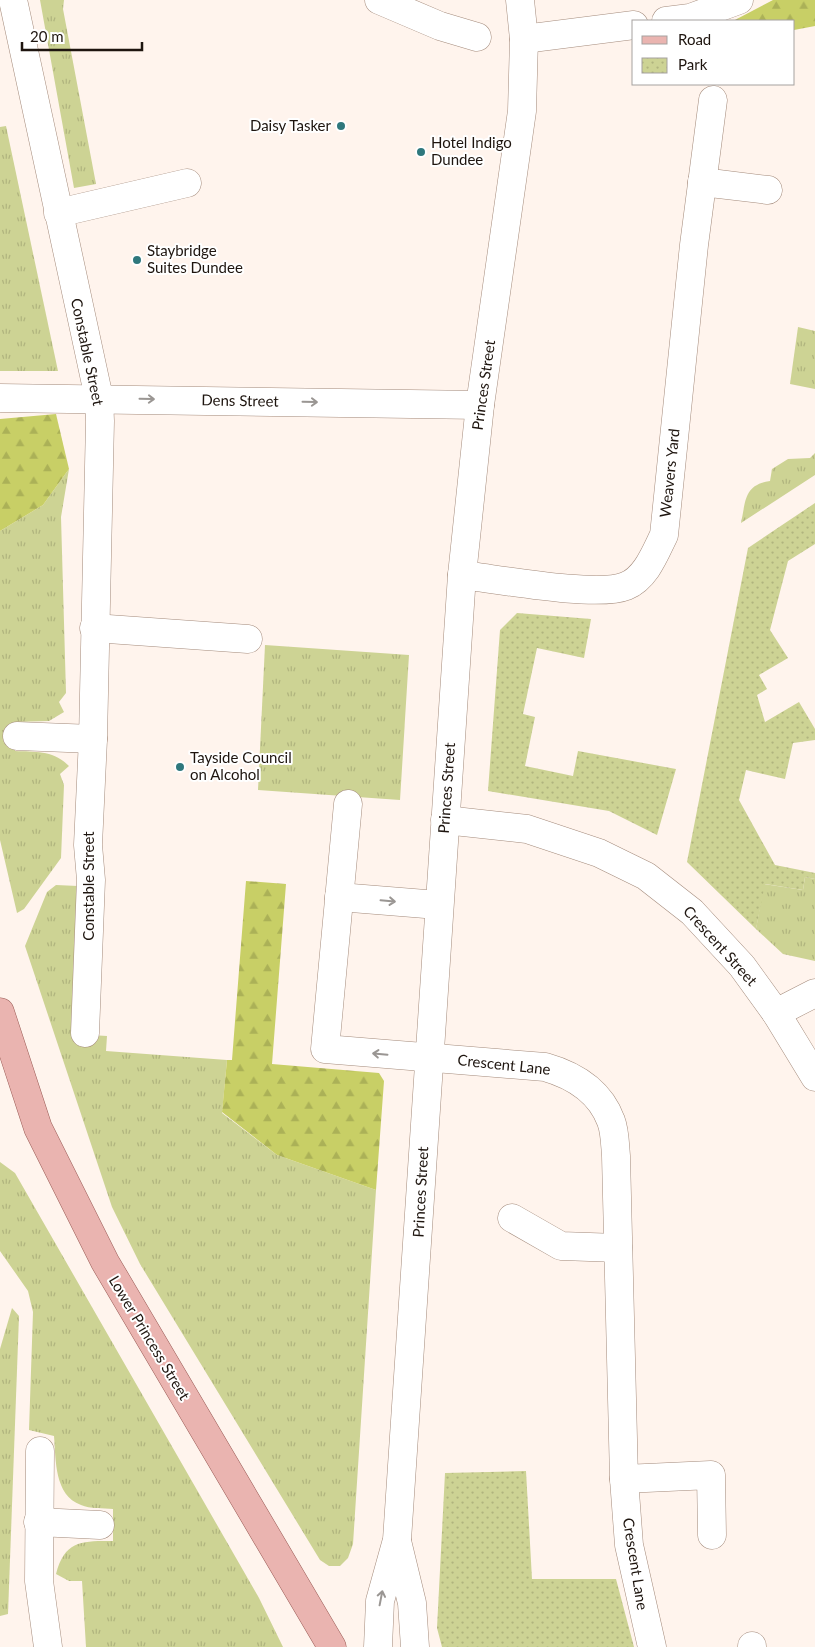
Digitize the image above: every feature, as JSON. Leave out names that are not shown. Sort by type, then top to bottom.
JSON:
[{"type":"main road","name":"Lower Princess Street","points":[[0,1012],[38,1128],[105,1262],[332,1647]]},
{"type":"street","name":"Constable Street","points":[[13,0],[99,398],[93,739],[88,845],[91,880],[86,1033]]},
{"type":"street","points":[[379,0],[440,26],[476,37]]},
{"type":"street","name":"Princes Street","points":[[378,1647],[380,1601],[397,1540],[438,905],[462,575],[480,405],[522,111],[524,39],[520,0]]},
{"type":"street","points":[[674,20],[690,18],[739,0]]},
{"type":"street","points":[[524,39],[632,25]]},
{"type":"street","name":"Weavers Yard","points":[[462,575],[602,591],[627,586],[648,567],[664,535],[702,182],[713,100]]},
{"type":"street","points":[[702,182],[768,190]]},
{"type":"street","points":[[58,213],[187,183]]},
{"type":"street","name":"Dens Street","points":[[0,398],[480,405]]},
{"type":"street","points":[[94,628],[248,639]]},
{"type":"street","points":[[17,736],[93,739]]},
{"type":"street","points":[[348,804],[339,897],[438,905]]},
{"type":"street","name":"Crescent Street","points":[[445,820],[527,829],[598,853],[646,876],[692,912],[742,966],[776,1013],[815,1077]]},
{"type":"street","name":"Crescent Lane","points":[[339,897],[325,1049],[545,1067],[569,1074],[592,1092],[611,1121],[616,1156],[624,1479],[629,1545],[652,1647]]},
{"type":"street","points":[[776,1013],[815,993]]},
{"type":"street","points":[[512,1218],[561,1246],[618,1248]]},
{"type":"street","points":[[40,1452],[39,1580],[48,1647]]},
{"type":"street","points":[[624,1479],[711,1474],[712,1534]]},
{"type":"street","points":[[38,1522],[100,1525]]},
{"type":"street","name":"Princes Street","points":[[397,1540],[412,1603],[415,1647]]},
{"type":"green space","points":[[40,0],[64,0],[63,9],[96,184],[74,188]]},
{"type":"green space","points":[[773,0],[815,0],[815,26],[795,30],[795,20],[735,20]]},
{"type":"green space","points":[[6,126],[58,371],[0,371],[0,127]]},
{"type":"green space","points":[[798,327],[815,331],[815,389],[790,384]]},
{"type":"green space","points":[[56,414],[69,469],[43,505],[0,531],[0,419]]},
{"type":"green space","points":[[815,453],[815,475],[741,523],[748,495],[755,486],[770,481],[772,469],[788,459],[810,458]]},
{"type":"green space","points":[[69,469],[61,517],[66,693],[59,702],[64,712],[49,721],[14,722],[15,751],[50,754],[69,766],[60,774],[64,785],[61,858],[24,909],[17,913],[0,840],[0,531],[43,505]]},
{"type":"green space","points":[[815,503],[815,544],[788,561],[770,630],[788,658],[759,675],[767,689],[757,695],[765,722],[799,702],[815,729],[815,740],[793,743],[785,779],[746,770],[739,800],[775,865],[815,873],[815,879],[805,877],[803,890],[765,884],[756,929],[687,862],[748,548]]},
{"type":"green space","points":[[517,613],[591,619],[584,658],[537,648],[523,714],[535,717],[525,766],[573,776],[578,751],[676,769],[657,835],[609,811],[488,791],[500,630]]},
{"type":"green space","points":[[265,645],[409,655],[400,800],[258,790]]},
{"type":"green space","points":[[805,877],[815,879],[815,961],[783,954],[756,929],[764,884],[803,890]]},
{"type":"green space","points":[[246,881],[286,884],[272,1064],[379,1073],[384,1081],[376,1190],[277,1155],[222,1112],[227,1060],[232,1060]]},
{"type":"green space","points":[[56,885],[78,886],[75,1034],[107,1036],[106,1051],[227,1060],[222,1113],[277,1155],[376,1190],[353,1544],[348,1558],[340,1566],[329,1566],[320,1560],[140,1264],[112,1207],[25,946],[47,892]]},
{"type":"green space","points":[[0,1162],[15,1173],[259,1598],[283,1647],[86,1647],[82,1581],[69,1581],[56,1574],[64,1554],[76,1545],[92,1541],[113,1541],[113,1509],[88,1507],[72,1500],[61,1485],[58,1476],[54,1436],[29,1430],[33,1312],[28,1291],[0,1251]]},
{"type":"green space","points":[[12,1308],[19,1316],[8,1614],[0,1616],[0,1349]]},
{"type":"green space","points":[[526,1471],[532,1579],[616,1579],[634,1647],[442,1647],[437,1628],[445,1473]]},
{"type":"place","name":"Daisy Tasker","points":[[341,126]]},
{"type":"place","name":"Hotel Indigo Dundee","points":[[421,152]]},
{"type":"place","name":"Staybridge Suites Dundee","points":[[137,260]]},
{"type":"place","name":"Tayside Council on Alcohol","points":[[180,767]]}]
